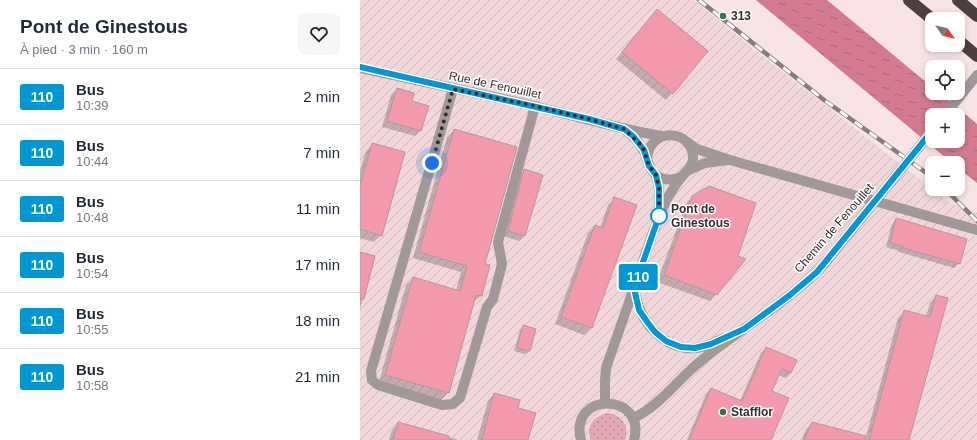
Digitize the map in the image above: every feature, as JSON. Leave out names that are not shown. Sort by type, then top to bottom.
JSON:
[{"type":"highway","points":[[910,0],[925,13]]},
{"type":"highway","points":[[958,0],[977,16]]},
{"type":"highway","points":[[965,46],[977,56]]},
{"type":"street","name":"Rue de Fenouillet","points":[[360,68],[535,106],[624,129],[661,136],[675,135],[697,149],[730,160],[977,230]]},
{"type":"street","points":[[951,108],[977,75]]},
{"type":"street","points":[[453,89],[371,371],[372,380],[378,385],[442,404],[452,404],[460,398],[487,307],[493,299],[502,264],[498,242],[535,106]]},
{"type":"street","name":"Rue de Fenouillet","points":[[624,129],[639,143],[648,159],[649,166],[656,175],[661,178],[672,180],[705,163],[730,160]]},
{"type":"street","points":[[648,159],[648,153],[652,143],[661,136]]},
{"type":"street","name":"Chemin de Fenouillet","points":[[633,418],[651,409],[681,378],[703,359],[785,299],[817,272],[925,140]]},
{"type":"street","points":[[685,173],[692,159],[692,153],[687,142]]},
{"type":"street","name":"Rue de Fenouillet","points":[[605,403],[606,368],[659,216],[671,191],[685,173]]},
{"type":"street","name":"Rue de Fenouillet","points":[[656,175],[659,188],[659,216]]},
{"type":"street","name":"Chemin de Fenouillet","points":[[634,288],[639,310],[655,332],[666,341],[681,347],[695,348],[711,344],[744,329]]},
{"type":"street","points":[[581,440],[580,427],[584,415],[594,407],[605,403],[614,403],[628,411],[633,418],[636,428],[634,440]]},
{"type":"shaded area","points":[[360,0],[694,0],[755,50],[925,183],[925,196],[941,196],[950,203],[977,212],[977,440],[360,440]]},
{"type":"shaded area","points":[[609,413],[614,414],[624,422],[626,426],[625,440],[591,440],[589,430],[592,422],[599,416]]},
{"type":"water","points":[[756,0],[827,0],[925,81],[925,100],[948,100],[958,108],[925,108],[925,141]]},
{"type":"water","points":[[965,114],[977,124],[977,183],[965,174],[965,156],[944,156],[934,148],[965,148]]},
{"type":"building","points":[[657,9],[708,51],[673,94],[622,52]]},
{"type":"building","points":[[397,88],[414,93],[412,101],[429,106],[421,131],[387,121]]},
{"type":"building","points":[[454,129],[517,147],[485,264],[490,265],[482,296],[476,295],[449,393],[385,375],[413,277],[460,291],[467,266],[419,252]]},
{"type":"building","points":[[372,143],[405,152],[382,236],[360,229],[360,186]]},
{"type":"building","points":[[524,169],[543,175],[525,236],[508,231]]},
{"type":"building","points":[[709,186],[756,203],[738,256],[746,259],[717,295],[664,275],[692,196]]},
{"type":"building","points":[[614,197],[637,205],[592,328],[561,317],[595,225],[603,228]]},
{"type":"building","points":[[896,218],[967,239],[960,264],[890,243]]},
{"type":"building","points":[[360,252],[375,256],[364,299],[360,299]]},
{"type":"building","points":[[936,295],[948,298],[909,440],[869,440],[904,310],[930,317]]},
{"type":"building","points":[[523,325],[536,329],[530,351],[517,348]]},
{"type":"building","points":[[766,347],[797,360],[791,373],[782,369],[772,391],[789,398],[771,440],[689,440],[711,388],[742,401]]},
{"type":"building","points":[[494,393],[520,400],[518,408],[536,413],[528,440],[482,440]]},
{"type":"building","points":[[398,422],[449,436],[449,440],[393,440]]},
{"type":"building","points":[[812,422],[866,436],[865,440],[804,440]]},
{"type":"railway","points":[[699,0],[824,100],[925,172]]},
{"type":"railway","points":[[952,196],[977,221]]},
{"type":"bus line","name":"110","points":[[360,67],[589,119],[624,129],[633,136],[644,150],[649,166],[656,175],[659,188],[659,216],[634,288],[639,310],[655,332],[666,341],[681,347],[695,348],[711,344],[744,329],[803,284],[817,272],[925,140]]},
{"type":"place","name":"313","points":[[723,16]]},
{"type":"place","name":"Pont de Ginestous","points":[[659,216]]},
{"type":"place","name":"Stafflor","points":[[723,412]]},
{"type":"route","points":[[432,163],[453,89],[535,106],[624,129],[633,136],[644,150],[649,166],[656,175],[659,188],[659,216]]}]
